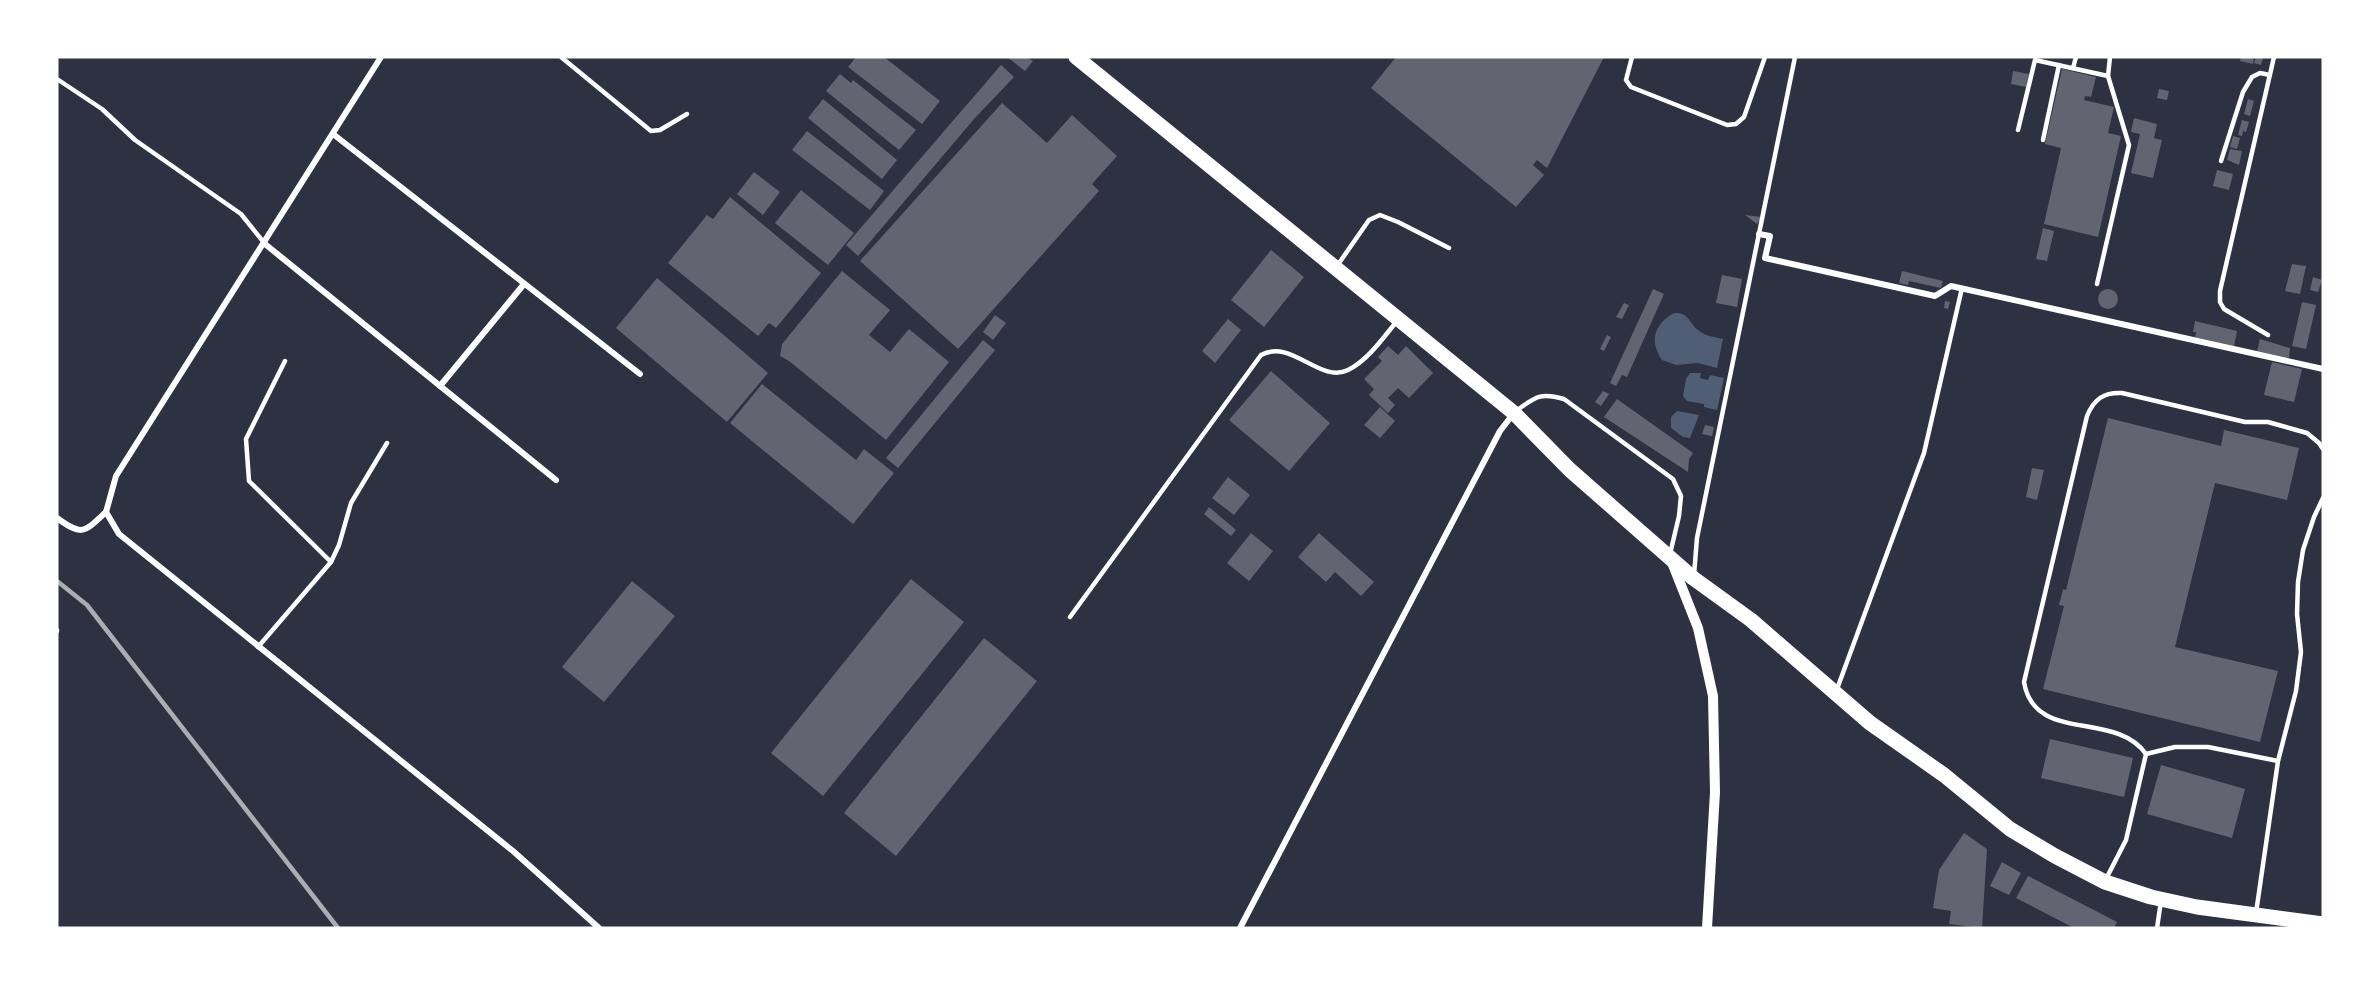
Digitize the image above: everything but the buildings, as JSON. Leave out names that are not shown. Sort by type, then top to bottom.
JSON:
[{"type":"main road","points":[[1076,57],[1514,413],[1570,470],[1693,578],[1751,620],[1870,723],[1944,776],[2010,829],[2105,882],[2197,907],[2323,924]]},
{"type":"street","points":[[57,518],[73,530],[80,531],[88,528],[106,512],[116,476],[265,244],[381,57]]},
{"type":"street","points":[[333,134],[640,374]]},
{"type":"street","points":[[1759,234],[1770,236],[1765,258],[1935,296],[1951,286],[1962,288],[2323,369]]},
{"type":"street","points":[[265,244],[556,480]]},
{"type":"street","points":[[440,386],[524,284]]},
{"type":"street","points":[[1239,928],[1500,431],[1514,413]]},
{"type":"street","points":[[106,512],[119,534],[513,851],[599,928]]},
{"type":"street","points":[[1670,557],[1698,628],[1713,696],[1715,792],[1707,928]]},
{"type":"lane","points":[[561,57],[651,131],[660,130],[687,114]]},
{"type":"lane","points":[[1632,57],[1626,80],[1631,87],[1727,124],[1736,124],[1744,117],[1765,57]]},
{"type":"lane","points":[[1693,578],[1697,538],[1795,57]]},
{"type":"lane","points":[[2073,68],[2076,57]]},
{"type":"lane","points":[[2097,284],[2129,145],[2108,76],[2110,57]]},
{"type":"lane","points":[[2268,335],[2230,314],[2220,302],[2220,291],[2274,57]]},
{"type":"lane","points":[[2018,130],[2035,60],[2108,76]]},
{"type":"lane","points":[[2043,140],[2059,66]]},
{"type":"lane","points":[[2221,161],[2247,84],[2260,73],[2270,75]]},
{"type":"lane","points":[[57,78],[102,109],[135,140],[241,214],[265,244]]},
{"type":"lane","points":[[1336,268],[1369,220],[1380,216],[1398,222],[1449,248]]},
{"type":"lane","points":[[1835,693],[1924,453],[1962,288]]},
{"type":"lane","points":[[1071,617],[1261,355],[1270,350],[1282,351],[1329,372],[1347,371],[1374,349],[1399,319]]},
{"type":"lane","points":[[285,361],[246,439],[249,481],[331,562]]},
{"type":"lane","points":[[2105,882],[2126,840],[2146,754],[2140,745],[2124,735],[2046,717],[2030,702],[2024,682],[2090,407],[2104,395],[2122,393],[2245,422],[2268,422],[2307,433],[2323,449]]},
{"type":"lane","points":[[1514,413],[1532,399],[1548,394],[1564,399],[1673,478],[1681,496],[1670,557]]},
{"type":"lane","points":[[258,646],[331,562],[339,546],[351,503],[387,443]]},
{"type":"lane","points":[[2255,916],[2278,761],[2296,691],[2301,652],[2297,614],[2298,582],[2303,550],[2323,498]]},
{"type":"lane","points":[[2146,754],[2175,747],[2208,747],[2278,761]]},
{"type":"lane","points":[[2157,928],[2162,899]]},
{"type":"water","points":[[1674,313],[1686,316],[1704,334],[1723,339],[1717,368],[1698,363],[1676,365],[1662,360],[1656,346],[1656,334],[1662,322]]},
{"type":"water","points":[[1690,373],[1701,373],[1700,378],[1708,380],[1710,375],[1724,378],[1717,410],[1704,407],[1704,404],[1687,401],[1683,396],[1686,379]]},
{"type":"water","points":[[1677,411],[1699,415],[1690,438],[1683,437],[1671,428],[1671,417]]},
{"type":"railway","points":[[57,581],[87,605],[338,928]]}]
